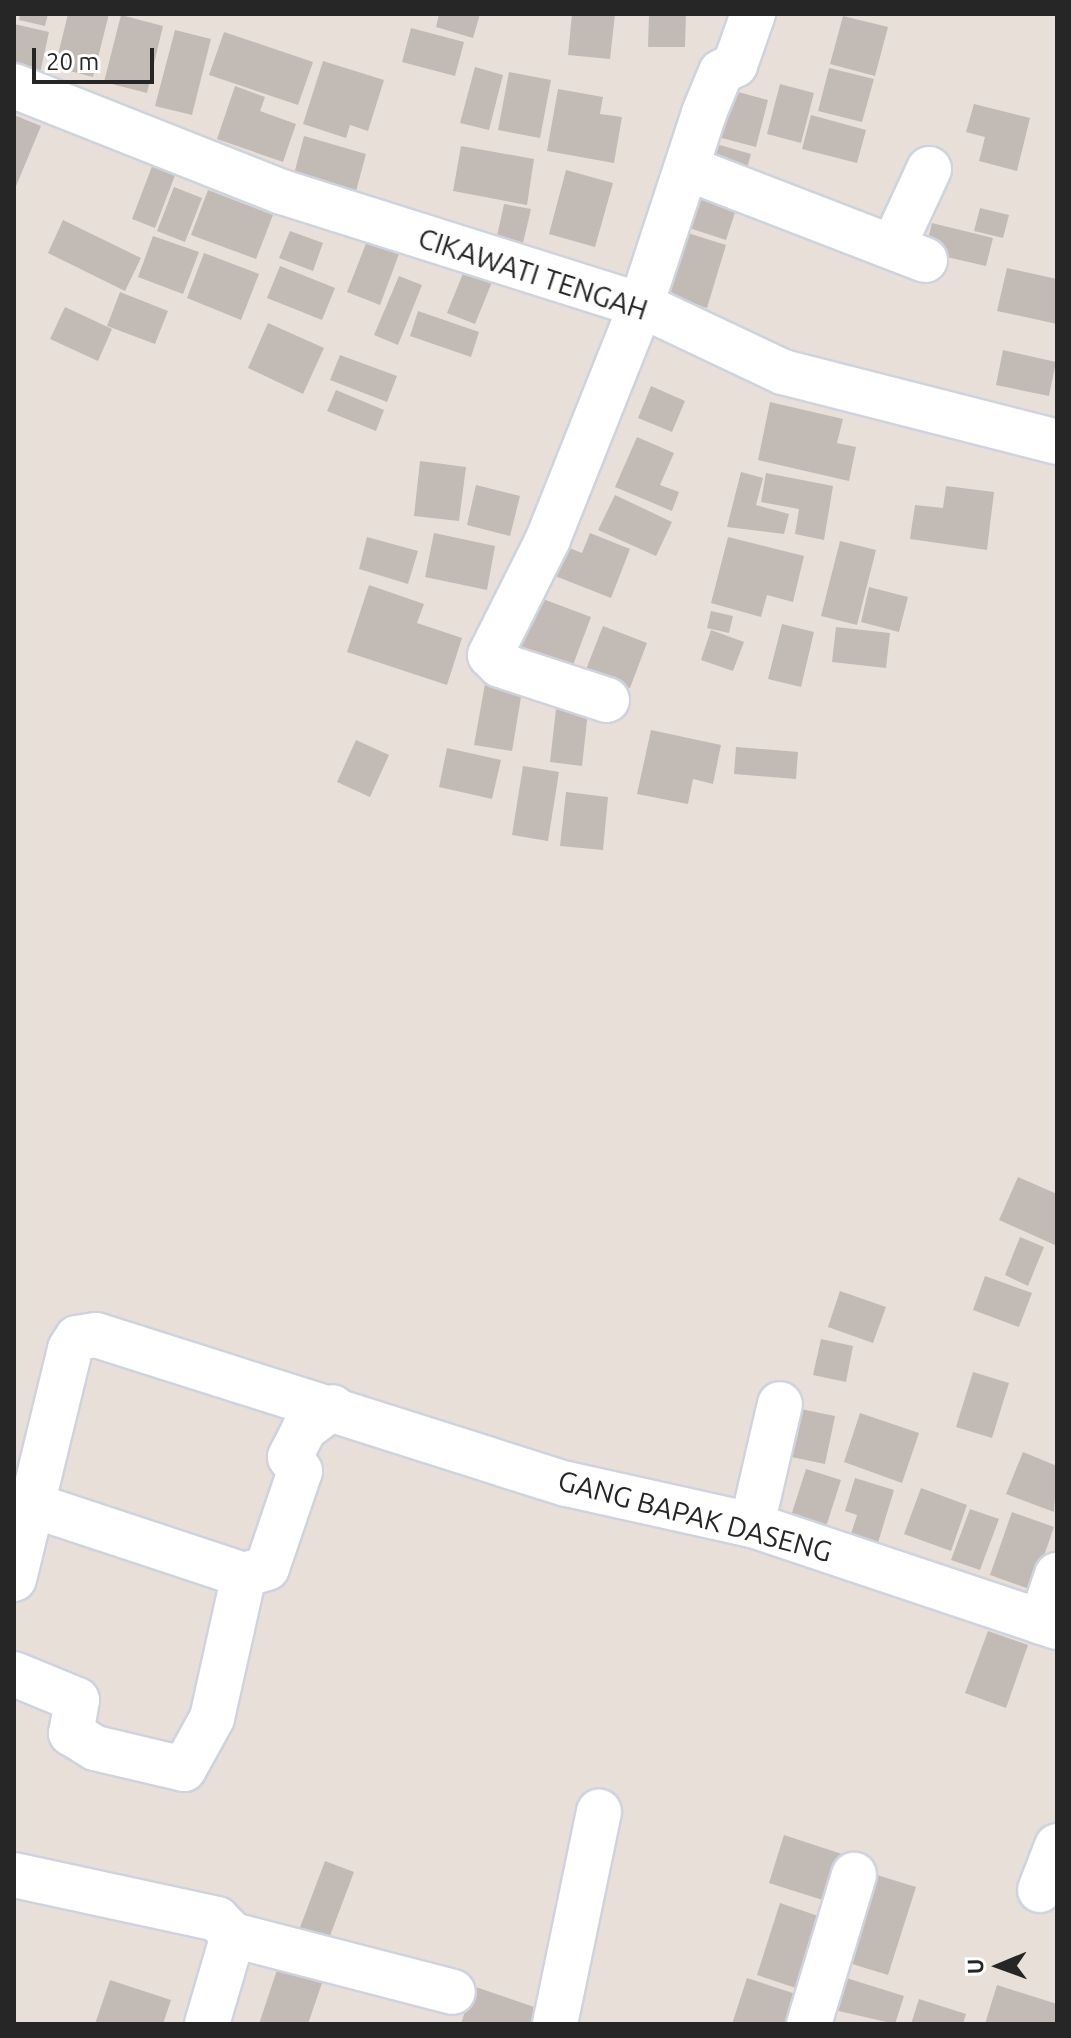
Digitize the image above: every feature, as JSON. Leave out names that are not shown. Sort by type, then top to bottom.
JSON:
[{"type":"street","points":[[607,700],[500,665],[490,655],[548,539],[641,305],[689,169],[704,113],[721,72],[735,65],[753,14]]},
{"type":"street","name":"CIKAWATI TENGAH","points":[[14,86],[282,192],[641,305],[783,372],[1057,442]]},
{"type":"street","points":[[689,169],[909,254],[929,169]]},
{"type":"street","name":"GANG BAPAK DASENG","points":[[32,1505],[70,1349],[85,1335],[333,1407],[567,1484],[752,1525],[1049,1625]]},
{"type":"street","points":[[752,1525],[780,1404]]},
{"type":"street","points":[[14,1579],[32,1505],[244,1575],[267,1568],[300,1471],[290,1457],[304,1429],[333,1407]]},
{"type":"street","points":[[14,1674],[77,1700],[71,1733],[95,1748],[184,1769],[212,1718],[244,1575]]},
{"type":"street","points":[[1049,1625],[1057,1575]]},
{"type":"street","points":[[555,2024],[599,1811]]},
{"type":"street","points":[[1040,1890],[1057,1846]]},
{"type":"street","points":[[14,1875],[217,1919],[233,1935],[453,1992]]},
{"type":"street","points":[[809,2024],[854,1875]]},
{"type":"street","points":[[207,2024],[233,1935]]},
{"type":"building","points":[[20,14],[48,14],[45,26],[19,20]]},
{"type":"building","points":[[68,14],[109,14],[93,77],[55,67]]},
{"type":"building","points":[[439,14],[480,14],[473,38],[436,27]]},
{"type":"building","points":[[572,14],[615,14],[610,59],[568,55]]},
{"type":"building","points":[[649,14],[686,14],[685,47],[648,47]]},
{"type":"building","points":[[121,15],[163,26],[147,93],[104,82]]},
{"type":"building","points":[[843,16],[888,27],[875,76],[830,64]]},
{"type":"building","points":[[14,24],[49,32],[40,73],[14,68]]},
{"type":"building","points":[[411,28],[464,42],[455,76],[402,62]]},
{"type":"building","points":[[175,30],[211,39],[192,115],[155,106]]},
{"type":"building","points":[[224,32],[313,62],[298,105],[209,75]]},
{"type":"building","points":[[323,61],[384,80],[368,131],[350,125],[346,138],[303,124]]},
{"type":"building","points":[[475,67],[503,75],[489,130],[460,123]]},
{"type":"building","points":[[829,68],[874,79],[862,122],[818,111]]},
{"type":"building","points":[[509,72],[551,80],[540,138],[498,130]]},
{"type":"building","points":[[780,84],[814,93],[801,143],[767,134]]},
{"type":"building","points":[[235,86],[265,97],[260,111],[296,124],[283,162],[217,139]]},
{"type":"building","points":[[723,88],[768,100],[756,147],[710,135]]},
{"type":"building","points":[[558,89],[603,97],[600,114],[622,117],[614,163],[547,151]]},
{"type":"building","points":[[974,104],[1030,118],[1017,171],[979,161],[985,137],[966,132]]},
{"type":"building","points":[[14,115],[41,126],[14,191]]},
{"type":"building","points":[[811,115],[866,130],[857,163],[802,149]]},
{"type":"building","points":[[304,136],[366,154],[355,195],[293,178]]},
{"type":"building","points":[[706,141],[751,154],[744,179],[699,166]]},
{"type":"building","points":[[461,146],[534,159],[527,205],[453,191]]},
{"type":"building","points":[[154,161],[177,170],[155,228],[132,219]]},
{"type":"building","points":[[566,170],[613,183],[595,247],[549,234]]},
{"type":"building","points":[[701,181],[741,194],[726,240],[686,227]]},
{"type":"building","points":[[174,187],[202,198],[185,242],[157,231]]},
{"type":"building","points":[[208,190],[273,215],[256,259],[191,235]]},
{"type":"building","points":[[504,204],[531,209],[523,243],[497,236]]},
{"type":"building","points":[[980,208],[1009,215],[1003,238],[974,231]]},
{"type":"building","points":[[63,220],[141,258],[125,291],[48,253]]},
{"type":"building","points":[[932,223],[993,238],[986,266],[925,252]]},
{"type":"building","points":[[678,230],[726,245],[707,308],[659,292]]},
{"type":"building","points":[[290,231],[323,243],[313,271],[279,258]]},
{"type":"building","points":[[153,236],[199,252],[183,294],[138,277]]},
{"type":"building","points":[[367,241],[399,254],[380,305],[347,292]]},
{"type":"building","points":[[204,253],[259,274],[241,320],[187,298]]},
{"type":"building","points":[[280,266],[335,288],[322,320],[267,298]]},
{"type":"building","points":[[1007,268],[1057,279],[1057,324],[997,311]]},
{"type":"building","points":[[464,271],[492,282],[475,324],[447,313]]},
{"type":"building","points":[[399,276],[422,285],[398,345],[374,335]]},
{"type":"building","points":[[120,292],[168,311],[155,344],[107,326]]},
{"type":"building","points":[[65,307],[112,329],[98,361],[50,339]]},
{"type":"building","points":[[418,311],[479,332],[471,357],[410,336]]},
{"type":"building","points":[[268,323],[324,348],[303,394],[248,368]]},
{"type":"building","points":[[1003,350],[1056,362],[1049,396],[996,385]]},
{"type":"building","points":[[340,355],[397,376],[387,402],[330,380]]},
{"type":"building","points":[[651,386],[685,401],[672,432],[638,418]]},
{"type":"building","points":[[336,390],[384,410],[376,431],[327,411]]},
{"type":"building","points":[[770,402],[843,419],[837,443],[856,447],[849,481],[758,460]]},
{"type":"building","points":[[637,437],[674,453],[660,485],[679,492],[672,511],[615,487]]},
{"type":"building","points":[[420,461],[466,467],[459,521],[414,516]]},
{"type":"building","points":[[741,472],[763,478],[756,505],[789,514],[784,534],[727,527]]},
{"type":"building","points":[[766,473],[833,486],[824,540],[795,534],[799,509],[761,502]]},
{"type":"building","points":[[476,485],[520,496],[510,536],[467,525]]},
{"type":"building","points":[[946,486],[994,492],[987,550],[910,539],[915,505],[943,508]]},
{"type":"building","points":[[615,495],[672,522],[656,556],[598,530]]},
{"type":"building","points":[[434,533],[495,546],[487,590],[425,577]]},
{"type":"building","points":[[590,533],[630,549],[611,598],[545,572],[557,543],[582,553]]},
{"type":"building","points":[[367,537],[418,551],[408,584],[359,569]]},
{"type":"building","points":[[728,537],[804,556],[793,602],[767,595],[761,617],[711,603]]},
{"type":"building","points":[[840,541],[876,550],[857,625],[821,616]]},
{"type":"building","points":[[369,585],[424,604],[417,623],[462,638],[447,685],[347,652]]},
{"type":"building","points":[[869,587],[908,597],[899,632],[861,622]]},
{"type":"building","points":[[527,593],[591,617],[567,681],[531,668],[536,652],[509,642]]},
{"type":"building","points":[[711,611],[733,616],[729,633],[707,628]]},
{"type":"building","points":[[782,624],[814,632],[801,687],[768,679]]},
{"type":"building","points":[[603,626],[647,643],[630,688],[585,672]]},
{"type":"building","points":[[836,627],[890,633],[886,668],[832,662]]},
{"type":"building","points":[[711,630],[744,642],[733,671],[701,660]]},
{"type":"building","points":[[485,684],[522,691],[512,751],[474,745]]},
{"type":"building","points":[[557,700],[589,703],[582,766],[550,762]]},
{"type":"building","points":[[651,730],[721,745],[713,784],[693,779],[688,804],[637,794]]},
{"type":"building","points":[[356,740],[389,755],[370,797],[337,782]]},
{"type":"building","points":[[736,747],[798,752],[796,779],[734,774]]},
{"type":"building","points":[[447,748],[501,760],[492,799],[439,787]]},
{"type":"building","points":[[523,766],[559,772],[548,841],[512,835]]},
{"type":"building","points":[[566,792],[608,797],[603,850],[560,846]]},
{"type":"building","points":[[1018,1177],[1057,1194],[1057,1246],[999,1220]]},
{"type":"building","points":[[1020,1237],[1044,1247],[1028,1286],[1005,1275]]},
{"type":"building","points":[[985,1276],[1032,1293],[1019,1327],[973,1310]]},
{"type":"building","points":[[840,1291],[886,1307],[873,1343],[828,1327]]},
{"type":"building","points":[[821,1339],[853,1346],[846,1382],[813,1375]]},
{"type":"building","points":[[973,1372],[1009,1383],[992,1438],[956,1427]]},
{"type":"building","points":[[786,1406],[835,1416],[825,1464],[777,1454]]},
{"type":"building","points":[[860,1413],[919,1433],[902,1483],[844,1462]]},
{"type":"building","points":[[1023,1452],[1057,1466],[1054,1512],[1006,1494]]},
{"type":"building","points":[[806,1469],[841,1480],[825,1530],[790,1519]]},
{"type":"building","points":[[855,1478],[894,1490],[877,1546],[850,1537],[857,1515],[845,1511]]},
{"type":"building","points":[[921,1488],[967,1505],[951,1551],[904,1534]]},
{"type":"building","points":[[970,1509],[999,1519],[980,1570],[951,1560]]},
{"type":"building","points":[[1012,1512],[1054,1527],[1032,1590],[990,1575]]},
{"type":"building","points":[[988,1631],[1028,1645],[1006,1708],[965,1693]]},
{"type":"building","points":[[784,1835],[848,1856],[832,1903],[769,1883]]},
{"type":"building","points":[[325,1861],[354,1872],[325,1949],[296,1938]]},
{"type":"building","points":[[877,1875],[916,1887],[888,1975],[849,1963]]},
{"type":"building","points":[[780,1903],[833,1921],[811,1993],[757,1975]]},
{"type":"building","points":[[278,1967],[322,1983],[308,2024],[259,2024]]},
{"type":"building","points":[[840,1976],[904,1996],[895,2024],[830,2009]]},
{"type":"building","points":[[747,1978],[805,1997],[796,2024],[732,2024]]},
{"type":"building","points":[[110,1980],[171,2000],[163,2024],[95,2024]]},
{"type":"building","points":[[997,1985],[1057,2004],[1057,2024],[985,2024]]},
{"type":"building","points":[[473,1986],[537,2008],[532,2024],[461,2024]]},
{"type":"building","points":[[919,1999],[966,2014],[963,2024],[911,2024]]}]
